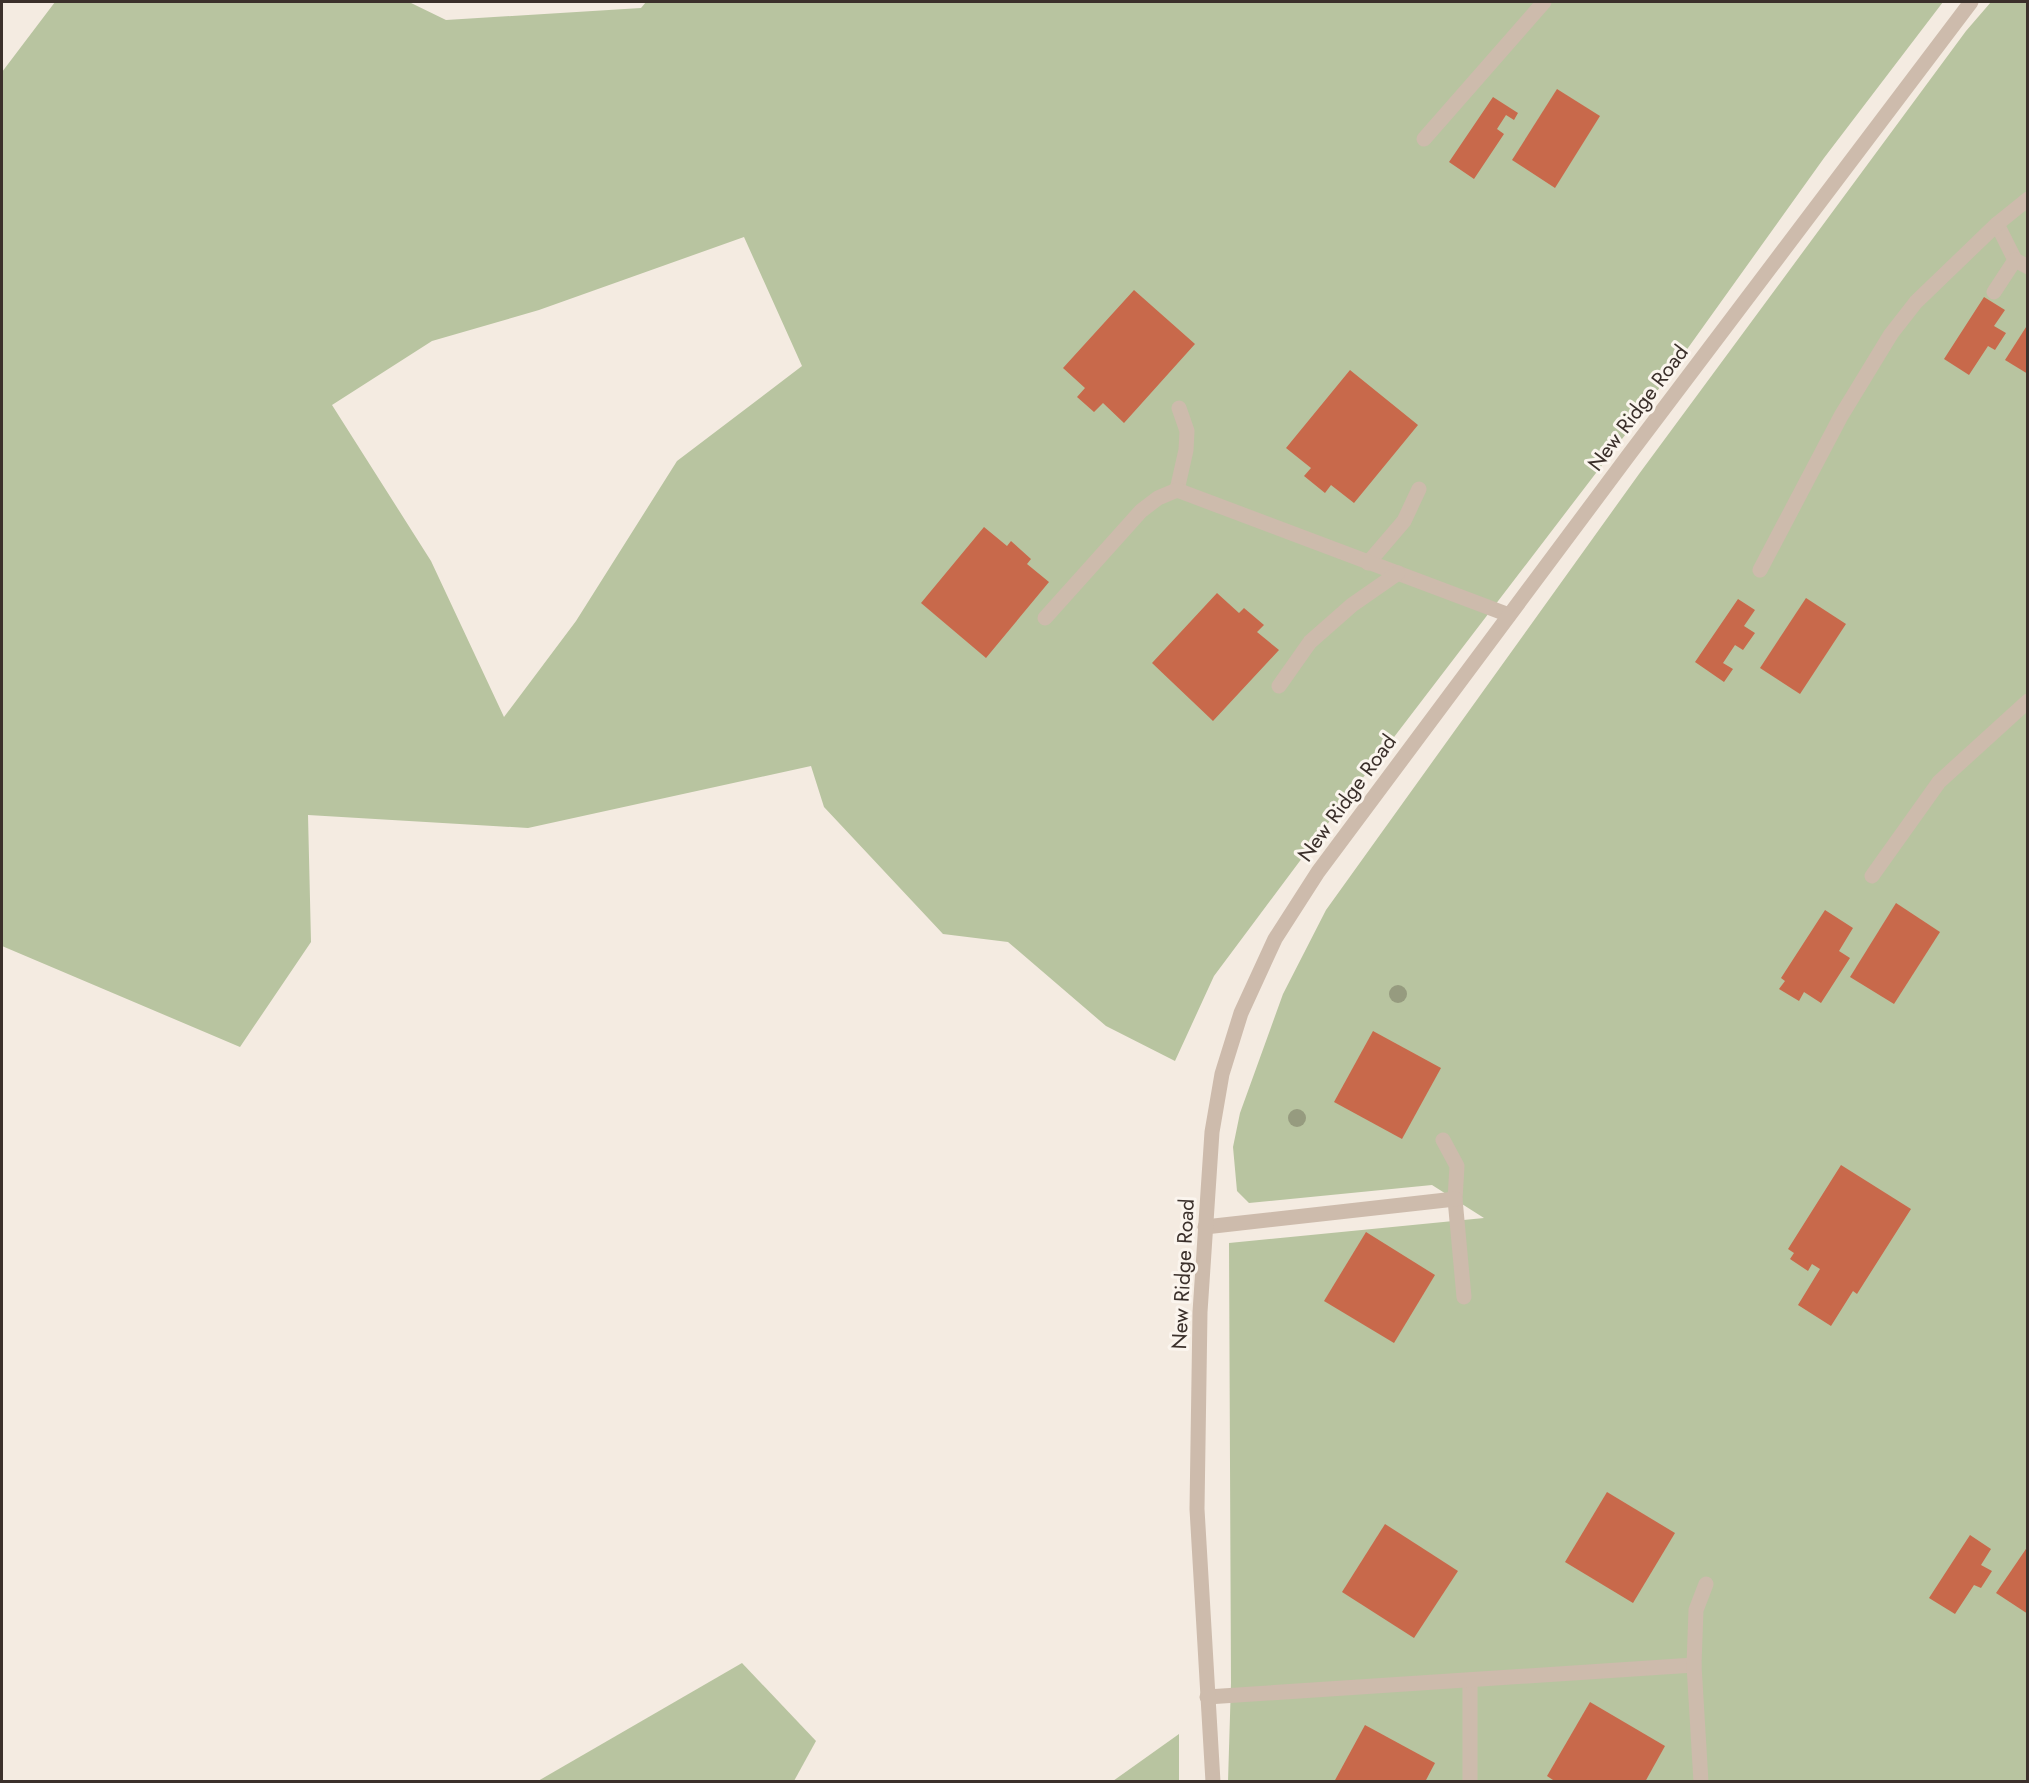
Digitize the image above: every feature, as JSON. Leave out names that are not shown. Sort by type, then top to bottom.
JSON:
[{"type":"street","points":[[1424,139],[1544,2]]},
{"type":"street","name":"New Ridge Road","points":[[1213,1782],[1197,1509],[1200,1312],[1212,1132],[1222,1074],[1241,1013],[1275,939],[1318,872],[1971,2]]},
{"type":"street","points":[[1760,570],[1841,416],[1891,334],[1916,302],[1997,224],[2028,199]]},
{"type":"street","points":[[1994,292],[2021,264],[1997,224]]},
{"type":"street","points":[[1177,490],[1186,450],[1187,431],[1179,408]]},
{"type":"street","points":[[1368,562],[1404,521],[1419,489]]},
{"type":"street","points":[[1045,618],[1141,511],[1158,498],[1177,490],[1509,615]]},
{"type":"street","points":[[1279,686],[1310,642],[1352,605],[1398,573]]},
{"type":"street","points":[[1872,876],[1939,782],[2028,701]]},
{"type":"street","points":[[1443,1140],[1456,1166],[1455,1199],[1464,1297]]},
{"type":"street","points":[[1205,1227],[1455,1199]]},
{"type":"street","points":[[1701,1782],[1694,1665],[1696,1610],[1706,1584]]},
{"type":"street","points":[[1207,1697],[1694,1665]]},
{"type":"street","points":[[1470,1680],[1470,1782]]},
{"type":"green space","points":[[55,2],[409,2],[446,20],[641,8],[646,2],[1943,2],[1824,158],[1635,422],[1214,976],[1175,1061],[1106,1026],[1008,942],[943,934],[824,807],[811,766],[528,828],[308,815],[311,942],[240,1047],[2,946],[2,72]],"holes":[[[744,237],[802,366],[677,461],[576,621],[504,717],[431,561],[332,405],[432,341],[539,310]]]},
{"type":"green space","points":[[1991,2],[2027,2],[2027,1781],[1228,1782],[1231,1683],[1229,1243],[1484,1218],[1432,1185],[1249,1203],[1237,1191],[1233,1147],[1240,1113],[1283,994],[1326,910],[1639,474],[1966,31]]},
{"type":"green space","points":[[742,1663],[816,1741],[794,1781],[538,1781]]},
{"type":"green space","points":[[1179,1734],[1179,1781],[1113,1781]]},
{"type":"building","points":[[1557,89],[1600,116],[1555,188],[1512,160]]},
{"type":"building","points":[[1493,97],[1518,113],[1514,120],[1506,115],[1497,129],[1504,134],[1474,179],[1449,162]]},
{"type":"building","points":[[1134,290],[1195,344],[1124,423],[1103,403],[1094,412],[1077,397],[1085,388],[1063,368]]},
{"type":"building","points":[[1984,297],[2005,310],[1994,326],[2006,333],[1995,350],[1988,346],[1969,375],[1944,359]]},
{"type":"building","points":[[2028,324],[2028,374],[2005,360]]},
{"type":"building","points":[[1350,370],[1418,425],[1354,503],[1331,485],[1325,493],[1304,476],[1311,468],[1286,448]]},
{"type":"building","points":[[984,527],[1007,546],[1011,541],[1031,559],[1027,564],[1049,582],[986,658],[921,603]]},
{"type":"building","points":[[1217,593],[1239,613],[1244,608],[1264,625],[1257,632],[1279,650],[1213,721],[1152,663]]},
{"type":"building","points":[[1806,598],[1846,624],[1800,694],[1760,668]]},
{"type":"building","points":[[1738,599],[1755,610],[1744,626],[1755,633],[1743,650],[1735,645],[1723,663],[1733,669],[1724,682],[1695,662]]},
{"type":"building","points":[[1896,903],[1940,932],[1894,1004],[1850,977]]},
{"type":"building","points":[[1825,910],[1853,928],[1839,951],[1850,958],[1821,1003],[1804,992],[1799,1001],[1779,989],[1785,981],[1781,978]]},
{"type":"building","points":[[1373,1031],[1441,1068],[1402,1139],[1334,1102]]},
{"type":"building","points":[[1841,1165],[1911,1209],[1857,1294],[1853,1291],[1831,1326],[1798,1305],[1820,1269],[1812,1264],[1808,1271],[1790,1259],[1794,1253],[1788,1249]]},
{"type":"building","points":[[1366,1232],[1435,1275],[1394,1343],[1324,1301]]},
{"type":"building","points":[[1607,1492],[1675,1533],[1633,1603],[1565,1562]]},
{"type":"building","points":[[1385,1524],[1458,1571],[1414,1638],[1342,1592]]},
{"type":"building","points":[[1970,1535],[1991,1549],[1981,1565],[1992,1571],[1981,1588],[1974,1585],[1955,1614],[1929,1598]]},
{"type":"building","points":[[2028,1546],[2028,1614],[1996,1593]]},
{"type":"building","points":[[1590,1702],[1665,1746],[1645,1782],[1556,1782],[1547,1776]]},
{"type":"building","points":[[1365,1725],[1435,1763],[1425,1782],[1334,1782]]}]
